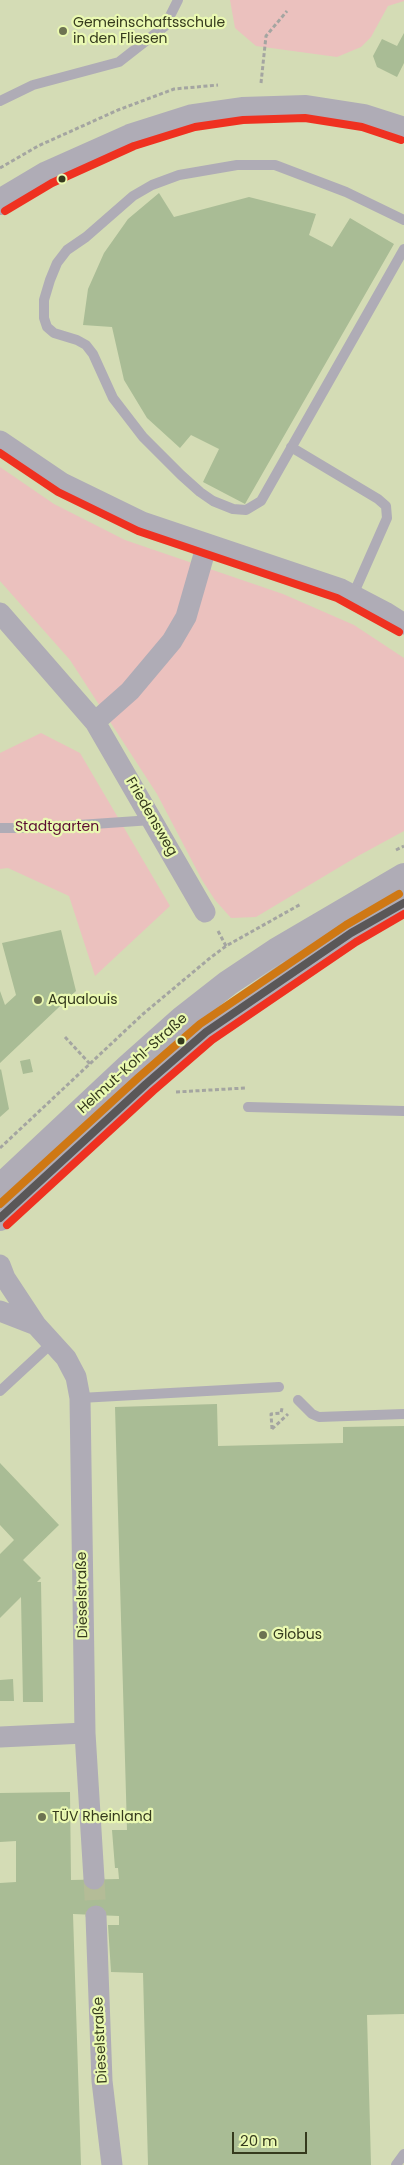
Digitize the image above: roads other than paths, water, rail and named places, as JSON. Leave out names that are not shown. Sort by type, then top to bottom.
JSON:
[{"type":"street","points":[[0,202],[47,174],[130,137],[193,117],[242,110],[306,108],[364,117],[404,130]]},
{"type":"street","points":[[0,441],[62,483],[142,522],[340,589],[404,624]]},
{"type":"street","points":[[95,722],[130,691],[172,641],[186,616],[207,544]]},
{"type":"street","name":"Friedensweg","points":[[0,613],[95,722],[205,912]]},
{"type":"street","name":"Helmut-Kohl-Straße","points":[[0,1187],[127,1068],[182,1019],[228,983],[276,951],[404,876]]},
{"type":"street","name":"Helmut-Kohl-Straße","points":[[0,1218],[146,1084],[206,1032],[351,933],[404,903]]},
{"type":"street","name":"Dieselstraße","points":[[0,1265],[5,1278],[36,1325],[66,1358],[76,1377],[80,1398],[85,1733],[94,1879]]},
{"type":"street","name":"Dieselstraße","points":[[0,1311],[36,1325]]},
{"type":"street","points":[[0,1738],[85,1733]]},
{"type":"street","name":"Dieselstraße","points":[[96,1916],[102,2080],[112,2165]]},
{"type":"lane","points":[[0,101],[33,84],[118,62],[165,26],[178,0]]},
{"type":"lane","points":[[404,220],[346,192],[275,165],[229,166],[179,175],[152,185],[133,196],[86,237],[67,250],[57,263],[44,300],[44,318],[47,327],[54,333],[77,340],[86,345],[93,354],[113,398],[142,437],[200,492],[232,510],[240,510],[254,507],[261,501],[404,249]]},
{"type":"lane","points":[[291,447],[378,499],[386,506],[387,518],[352,595]]},
{"type":"lane","points":[[0,828],[35,828],[153,820]]},
{"type":"lane","points":[[248,1107],[404,1110]]},
{"type":"lane","points":[[0,1391],[53,1342]]},
{"type":"lane","points":[[80,1398],[279,1387]]},
{"type":"lane","points":[[299,1401],[319,1418],[404,1414]]},
{"type":"lane","points":[[396,2165],[404,2154]]},
{"type":"tunnel","points":[[94,1879],[96,1916]]},
{"type":"place","name":"Gemeinschaftsschule in den Fliesen","points":[[63,31]]},
{"type":"place","name":"Aqualouis","points":[[38,1000]]},
{"type":"place","name":"Globus","points":[[263,1635]]},
{"type":"place","name":"TÜV Rheinland","points":[[42,1817]]},
{"type":"park label","name":"Stadtgarten","points":[[57,827]]}]
